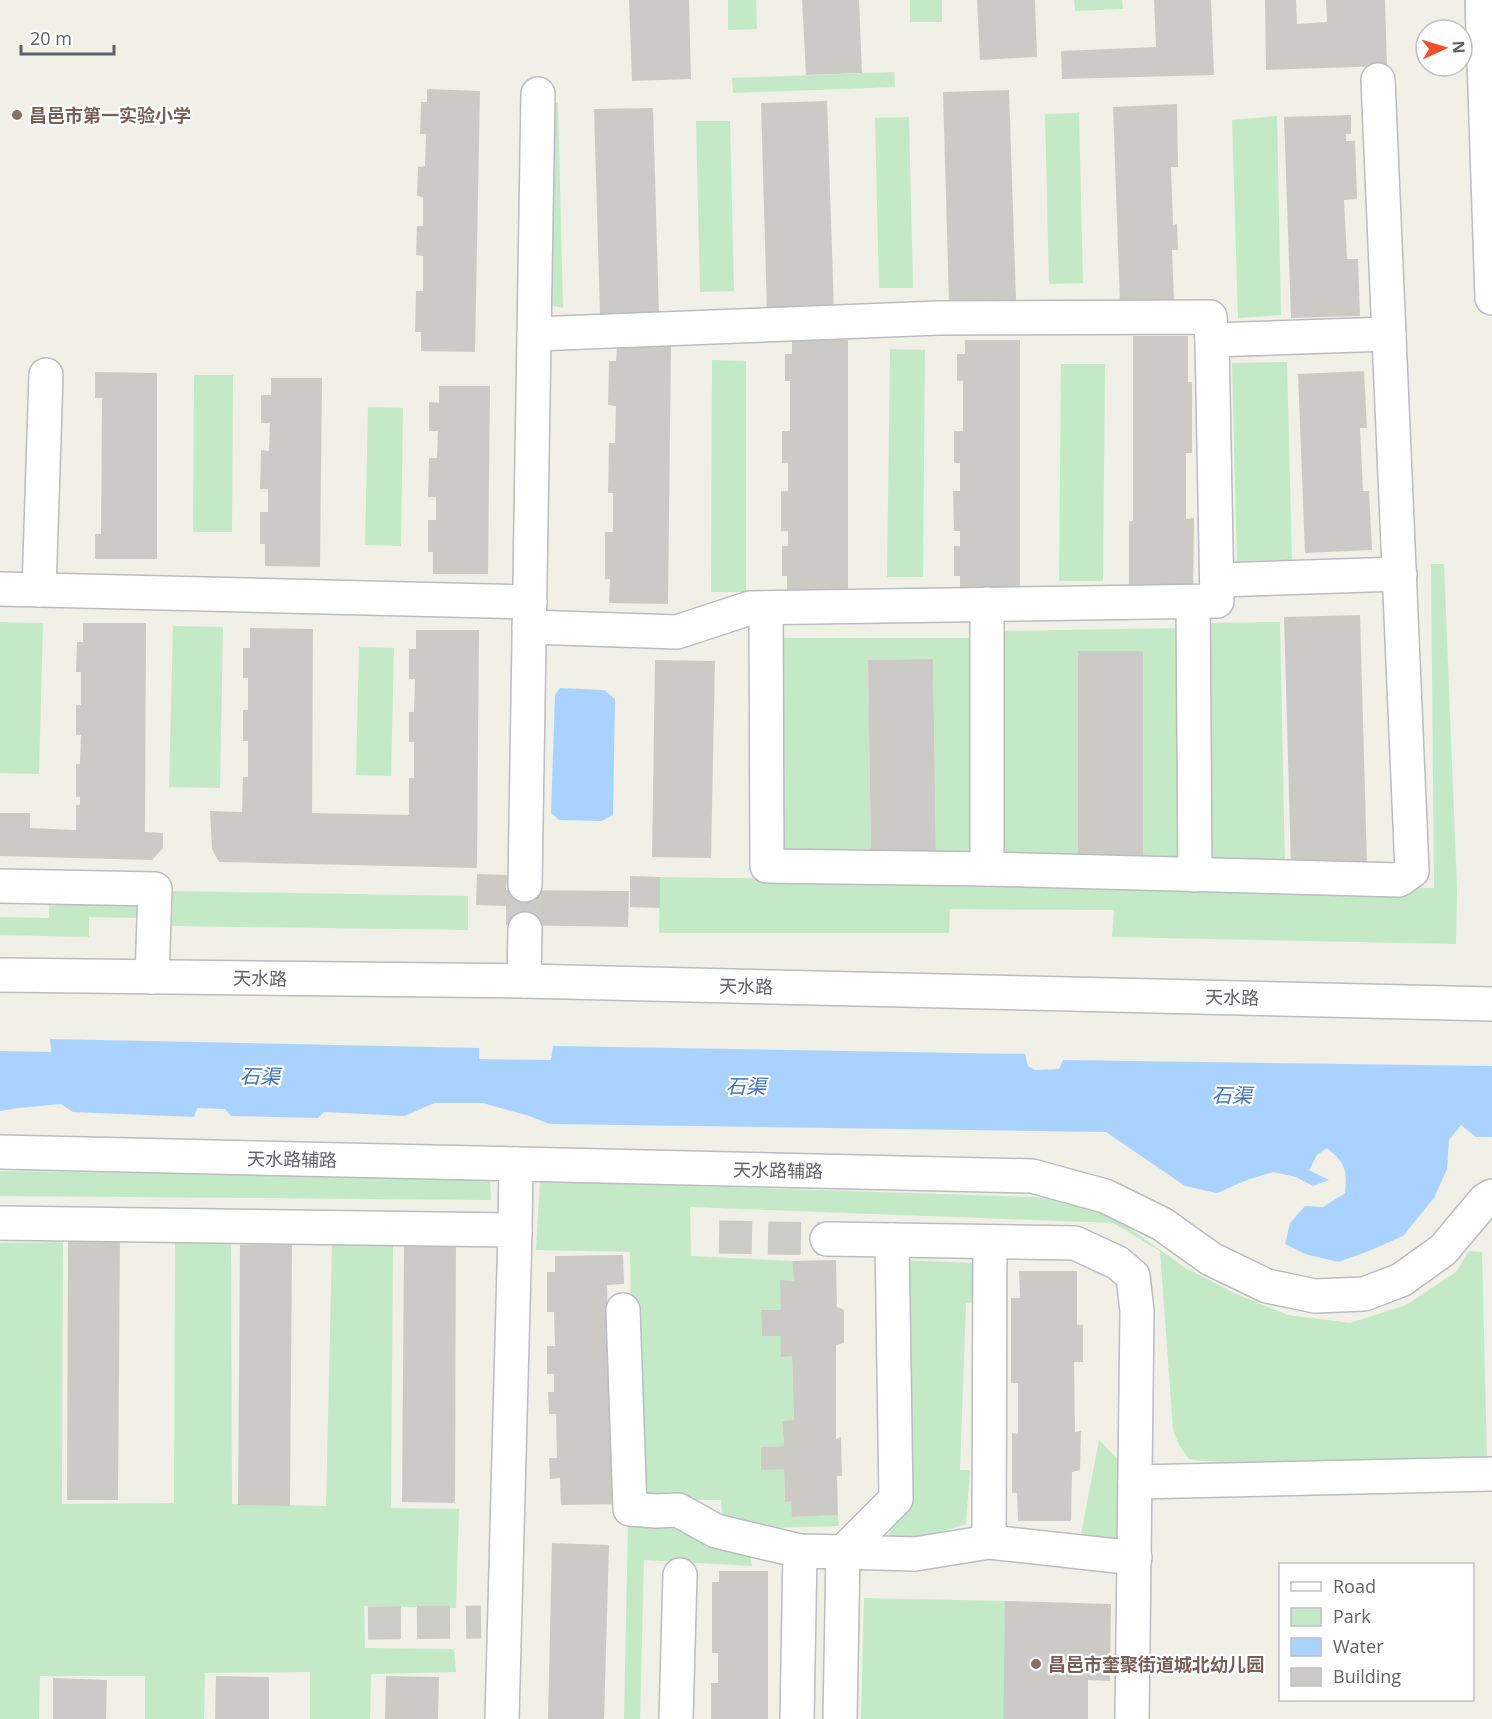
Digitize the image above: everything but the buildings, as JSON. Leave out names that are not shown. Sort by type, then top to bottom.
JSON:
[{"type":"street","points":[[1482,0],[1492,298]]},
{"type":"street","points":[[766,608],[767,866],[987,869],[1399,880],[1412,871],[1378,80]]},
{"type":"street","points":[[525,885],[537,94]]},
{"type":"street","points":[[0,589],[530,615],[677,632],[750,608],[1217,601],[1212,340],[1209,317],[939,318],[534,334]]},
{"type":"street","points":[[1212,340],[1389,334]]},
{"type":"street","points":[[39,590],[46,375]]},
{"type":"street","points":[[1216,580],[1400,574]]},
{"type":"street","points":[[1193,602],[1195,875]]},
{"type":"street","points":[[987,604],[987,869]]},
{"type":"street","points":[[0,886],[155,889],[152,977]]},
{"type":"street","points":[[524,981],[525,929]]},
{"type":"street","name":"天水路","points":[[0,975],[524,981],[1492,1004]]},
{"type":"street","name":"天水路辅路","points":[[0,1152],[1032,1176],[1105,1196],[1162,1224],[1211,1259],[1268,1286],[1315,1296],[1364,1294],[1401,1280],[1443,1250],[1485,1200],[1492,1196]]},
{"type":"street","points":[[502,1719],[492,1622],[515,1230],[516,1164]]},
{"type":"street","points":[[0,1223],[515,1230]]},
{"type":"street","points":[[827,1239],[1075,1243],[1118,1263],[1133,1276],[1137,1311],[1132,1719]]},
{"type":"street","points":[[840,1719],[843,1552],[896,1499],[892,1240]]},
{"type":"street","points":[[989,1542],[990,1242]]},
{"type":"street","points":[[623,1310],[630,1509],[678,1510],[716,1531],[800,1551],[915,1554],[989,1542],[1135,1558]]},
{"type":"street","points":[[1135,1482],[1492,1474]]},
{"type":"street","points":[[797,1719],[800,1551]]},
{"type":"street","points":[[676,1719],[680,1575]]},
{"type":"green space","points":[[728,0],[756,0],[757,29],[728,30]]},
{"type":"green space","points":[[910,0],[942,0],[942,22],[910,22]]},
{"type":"green space","points":[[1074,0],[1122,0],[1123,9],[1075,11]]},
{"type":"green space","points":[[894,72],[895,87],[733,93],[732,78]]},
{"type":"green space","points":[[558,103],[563,308],[544,304],[545,104]]},
{"type":"green space","points":[[1079,113],[1083,283],[1049,284],[1045,114]]},
{"type":"green space","points":[[1277,116],[1281,315],[1238,318],[1232,120]]},
{"type":"green space","points":[[909,117],[913,288],[879,288],[875,118]]},
{"type":"green space","points":[[696,121],[730,121],[734,291],[700,292]]},
{"type":"green space","points":[[890,349],[925,350],[923,577],[887,577]]},
{"type":"green space","points":[[712,360],[746,361],[746,592],[711,592]]},
{"type":"green space","points":[[1287,362],[1292,560],[1237,561],[1232,363]]},
{"type":"green space","points":[[1061,364],[1105,364],[1103,581],[1059,581]]},
{"type":"green space","points":[[194,375],[233,375],[232,532],[193,532]]},
{"type":"green space","points":[[368,407],[403,408],[401,546],[365,545]]},
{"type":"green space","points":[[1431,564],[1444,564],[1457,889],[1456,944],[1112,937],[1114,910],[950,909],[949,933],[659,933],[660,877],[1434,888]]},
{"type":"green space","points":[[0,622],[43,623],[39,774],[0,773]]},
{"type":"green space","points":[[1280,622],[1285,866],[1213,866],[1206,855],[1204,623]]},
{"type":"green space","points":[[173,626],[223,627],[220,788],[169,787]]},
{"type":"green space","points":[[1183,628],[1188,851],[1167,867],[1044,865],[994,851],[993,631]]},
{"type":"green space","points":[[777,638],[974,638],[973,849],[962,859],[787,860],[776,847]],"holes":[[[933,659],[936,857],[871,858],[868,660]]]},
{"type":"green space","points":[[359,647],[394,648],[391,776],[356,775]]},
{"type":"green space","points":[[173,891],[468,896],[468,930],[172,926]]},
{"type":"green space","points":[[49,901],[139,902],[139,918],[89,917],[89,937],[0,935],[0,917],[49,918]]},
{"type":"green space","points":[[0,1171],[490,1178],[491,1200],[0,1196]]},
{"type":"green space","points":[[540,1181],[1035,1197],[1101,1208],[1184,1267],[1236,1294],[1288,1315],[1350,1323],[1406,1305],[1456,1272],[1469,1251],[1482,1252],[1487,1459],[1220,1462],[1189,1459],[1179,1445],[1173,1430],[1160,1251],[1113,1223],[690,1207],[691,1256],[792,1261],[794,1281],[781,1310],[761,1311],[762,1336],[781,1336],[781,1356],[792,1356],[794,1420],[782,1421],[784,1446],[761,1447],[761,1469],[784,1469],[785,1501],[795,1499],[792,1517],[838,1515],[839,1526],[767,1528],[723,1523],[721,1500],[634,1500],[630,1252],[536,1250]]},
{"type":"green space","points":[[175,1240],[231,1240],[232,1504],[326,1506],[332,1244],[393,1244],[391,1508],[459,1509],[456,1608],[364,1606],[365,1648],[454,1649],[456,1672],[371,1674],[370,1719],[310,1719],[310,1672],[205,1673],[204,1719],[145,1719],[145,1676],[40,1676],[39,1719],[0,1719],[0,1243],[63,1242],[62,1504],[174,1503]]},
{"type":"green space","points":[[903,1260],[974,1263],[977,1302],[966,1303],[960,1470],[970,1470],[966,1524],[927,1536],[885,1543],[897,1519]]},
{"type":"green space","points":[[1099,1440],[1125,1467],[1125,1540],[1079,1545]]},
{"type":"green space","points":[[628,1522],[685,1523],[706,1547],[750,1553],[752,1566],[644,1560],[640,1719],[624,1719]]},
{"type":"green space","points":[[864,1598],[1005,1601],[1003,1719],[861,1719]]},
{"type":"water","points":[[560,688],[604,690],[615,699],[613,815],[602,821],[559,820],[551,813],[555,695]]},
{"type":"water","name":"石渠","points":[[50,1039],[479,1048],[479,1059],[551,1060],[553,1046],[1025,1054],[1028,1066],[1035,1070],[1059,1069],[1063,1060],[1492,1066],[1492,1137],[1476,1137],[1461,1125],[1449,1140],[1447,1169],[1434,1198],[1403,1236],[1338,1262],[1305,1254],[1285,1244],[1290,1223],[1305,1206],[1323,1207],[1345,1193],[1346,1178],[1342,1163],[1327,1148],[1317,1155],[1309,1170],[1329,1180],[1313,1186],[1296,1177],[1273,1172],[1217,1193],[1185,1186],[1106,1132],[550,1124],[483,1103],[434,1103],[405,1116],[324,1112],[318,1118],[231,1116],[225,1109],[197,1108],[194,1117],[73,1112],[61,1104],[0,1111],[0,1051],[51,1052]]},
{"type":"tunnel","points":[[525,885],[525,929]]},
{"type":"tunnel","points":[[719,1237],[827,1239]]},
{"type":"tunnel","points":[[368,1623],[481,1622]]},
{"type":"place","name":"昌邑市第一实验小学","points":[[17,115]]},
{"type":"place","name":"昌邑市奎聚街道城北幼儿园","points":[[1036,1664]]}]
